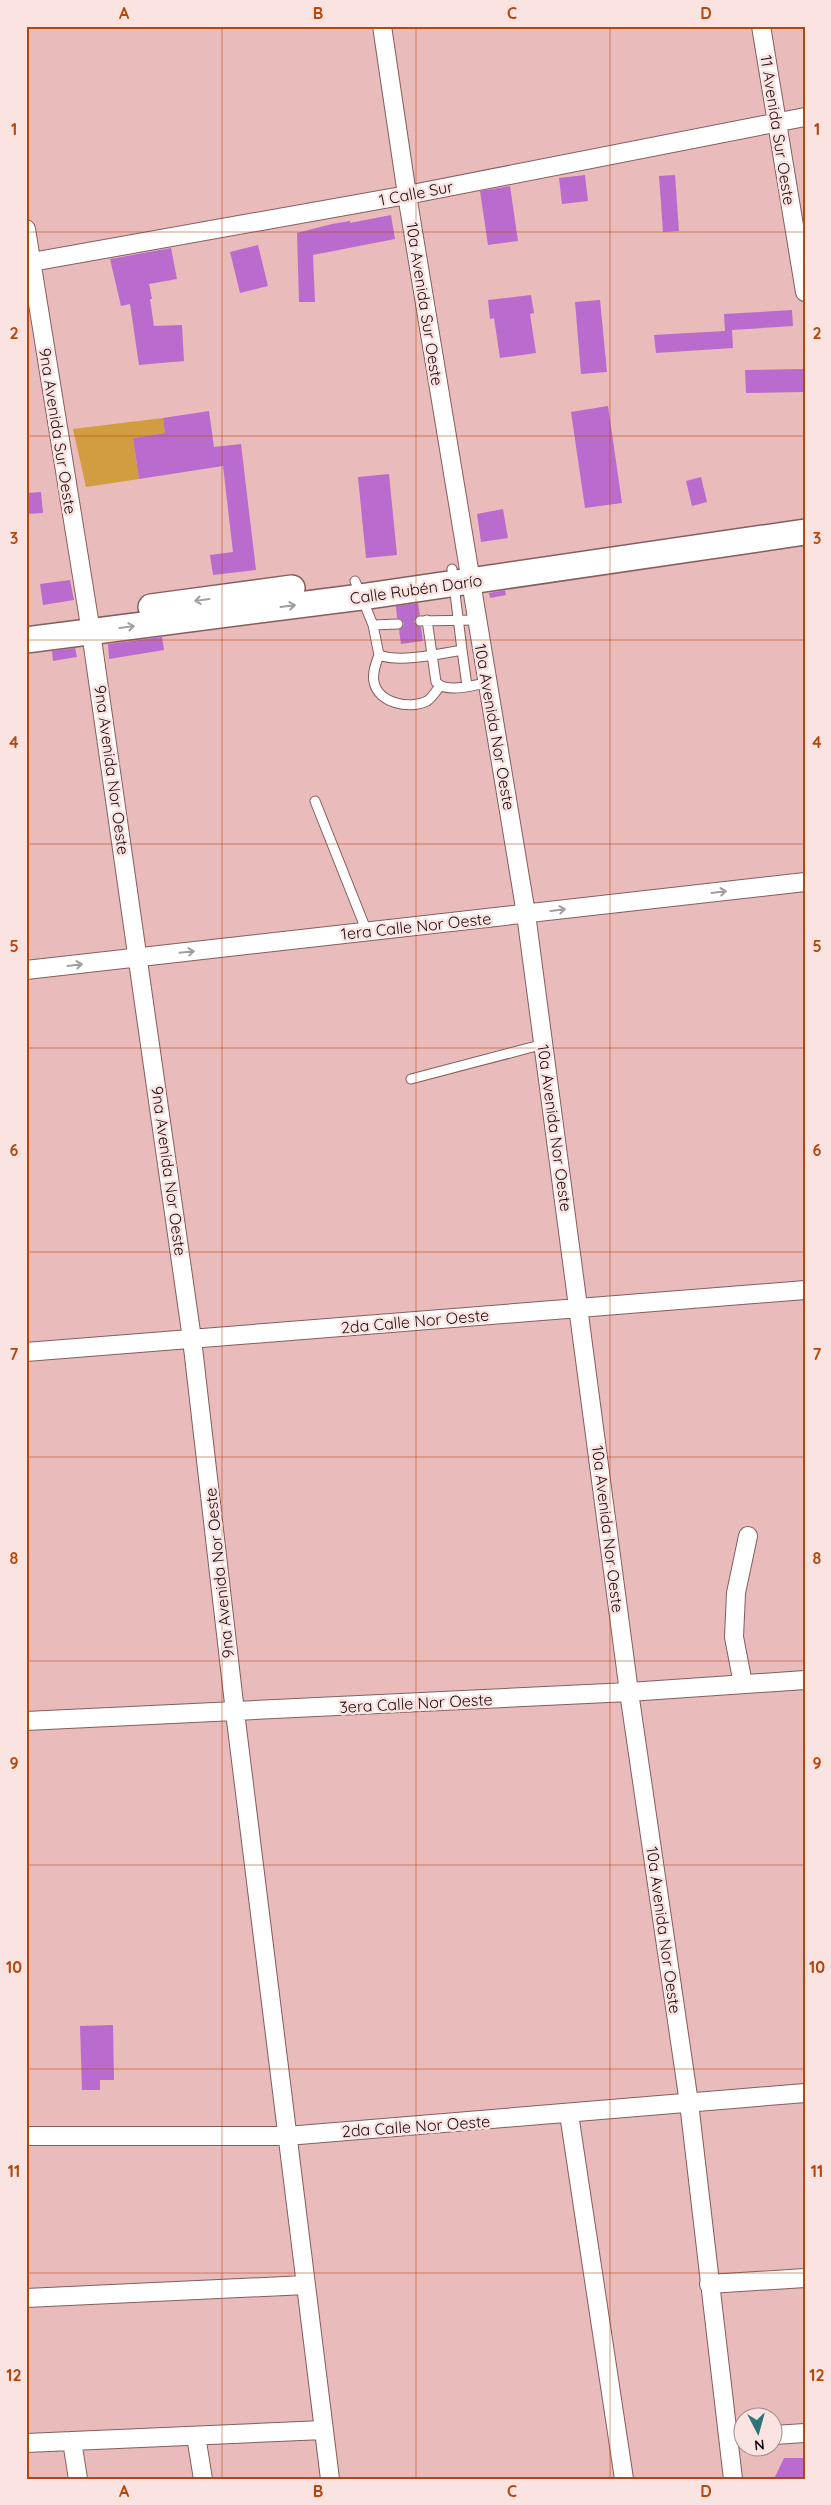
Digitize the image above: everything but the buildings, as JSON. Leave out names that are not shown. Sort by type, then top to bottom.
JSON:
[{"type":"street","name":"10a Avenida Sur Oeste","points":[[382,26],[461,575]]},
{"type":"street","name":"11 Avenida Sur Oeste","points":[[761,26],[805,292]]},
{"type":"street","name":"1 Calle Sur","points":[[29,263],[407,195],[805,117]]},
{"type":"street","name":"9na Avenida Sur Oeste","points":[[26,229],[29,263],[90,624]]},
{"type":"street","name":"Calle Rubén Darío","points":[[26,640],[90,624],[461,575],[719,536],[805,516]]},
{"type":"street","name":"Calle Rubén Darío","points":[[719,536],[805,532]]},
{"type":"street","name":"10a Avenida Nor Oeste","points":[[461,575],[476,620],[526,914],[629,1692],[689,2103],[709,2284],[734,2432]]},
{"type":"street","name":"Calle Rubén Darío","points":[[26,623],[90,624]]},
{"type":"street","name":"9na Avenida Nor Oeste","points":[[90,624],[192,1339],[235,1712],[330,2479]]},
{"type":"street","name":"1era Calle Nor Oeste","points":[[26,970],[805,882]]},
{"type":"street","name":"2da Calle Nor Oeste","points":[[26,1352],[805,1290]]},
{"type":"street","points":[[743,1684],[734,1637],[736,1593],[748,1536]]},
{"type":"street","name":"3era Calle Nor Oeste","points":[[26,1721],[629,1692],[805,1680]]},
{"type":"street","name":"2da Calle Nor Oeste","points":[[26,2136],[287,2136],[805,2093]]},
{"type":"street","points":[[569,2114],[624,2479]]},
{"type":"street","points":[[709,2284],[805,2278]]},
{"type":"street","points":[[26,2298],[306,2285]]},
{"type":"street","points":[[26,2443],[324,2430]]},
{"type":"street","points":[[784,2434],[805,2433]]},
{"type":"street","points":[[196,2436],[204,2479]]},
{"type":"street","points":[[72,2441],[78,2479]]},
{"type":"street","name":"10a Avenida Nor Oeste","points":[[733,2479],[734,2458]]},
{"type":"lane","points":[[461,575],[458,619],[467,686]]},
{"type":"lane","points":[[358,589],[373,625],[379,655],[374,667],[374,682],[380,695],[400,705],[415,704],[427,701],[440,686]]},
{"type":"lane","points":[[476,620],[424,620],[436,682],[440,686],[449,688],[487,683]]},
{"type":"lane","points":[[373,625],[398,624]]},
{"type":"lane","points":[[379,655],[388,658],[431,655],[462,650]]},
{"type":"lane","points":[[315,801],[368,932]]},
{"type":"lane","points":[[412,1079],[544,1044]]},
{"type":"shaded area","points":[[163,418],[165,433],[133,438],[139,479],[86,487],[73,429]]}]
